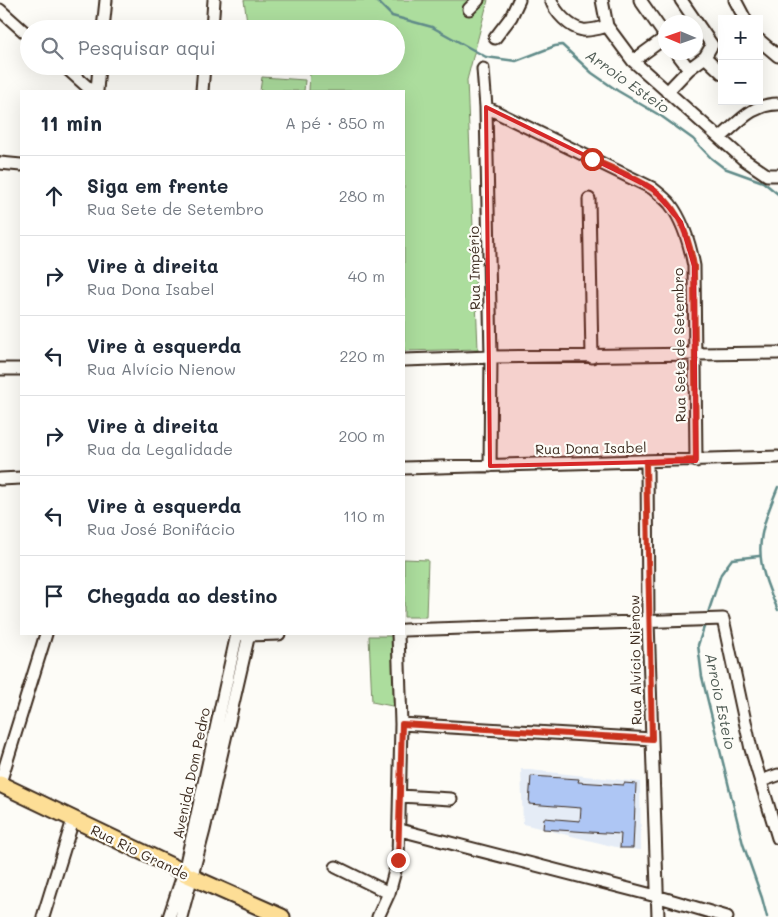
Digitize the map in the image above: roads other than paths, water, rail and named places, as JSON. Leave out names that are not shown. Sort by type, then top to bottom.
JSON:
[{"type":"main road","name":"Rua Rio Grande","points":[[0,784],[188,875],[282,917]]},
{"type":"street","points":[[104,20],[106,0]]},
{"type":"street","points":[[206,0],[206,20]]},
{"type":"street","points":[[213,20],[214,0]]},
{"type":"street","points":[[469,9],[478,0]]},
{"type":"street","points":[[495,38],[511,17],[519,0]]},
{"type":"street","points":[[551,0],[562,17],[580,30],[607,26]]},
{"type":"street","points":[[602,0],[607,26],[633,61],[742,158],[767,175],[778,175]]},
{"type":"street","points":[[640,0],[658,26]]},
{"type":"street","points":[[667,92],[689,69],[705,57],[712,44],[681,0]]},
{"type":"street","points":[[735,0],[743,15]]},
{"type":"street","points":[[0,10],[20,28]]},
{"type":"street","points":[[633,61],[658,43]]},
{"type":"street","points":[[763,45],[778,56]]},
{"type":"street","points":[[705,57],[718,69]]},
{"type":"street","points":[[682,60],[689,69]]},
{"type":"street","name":"Rua Império","points":[[483,68],[486,107],[491,357],[490,466]]},
{"type":"street","points":[[74,75],[91,90]]},
{"type":"street","points":[[97,90],[98,75]]},
{"type":"street","points":[[202,90],[203,75]]},
{"type":"street","points":[[208,90],[209,75]]},
{"type":"street","points":[[763,104],[778,104]]},
{"type":"street","points":[[720,138],[752,105]]},
{"type":"street","name":"Rua Sete de Setembro","points":[[486,107],[652,188],[670,205],[690,242],[694,266],[696,460]]},
{"type":"street","points":[[0,164],[20,164]]},
{"type":"street","points":[[589,199],[592,357]]},
{"type":"street","points":[[405,360],[778,353]]},
{"type":"street","points":[[0,369],[20,369]]},
{"type":"street","name":"Rua Dona Isabel","points":[[405,468],[776,457]]},
{"type":"street","name":"Rua Alvício Nienow","points":[[646,462],[648,621],[658,917]]},
{"type":"street","points":[[0,478],[20,478]]},
{"type":"street","points":[[405,630],[712,619],[778,838]]},
{"type":"street","points":[[0,784],[46,635]]},
{"type":"street","name":"Avenida Dom Pedro","points":[[236,666],[237,635]]},
{"type":"street","name":"Avenida Dom Pedro","points":[[176,915],[188,875],[236,666],[249,635]]},
{"type":"street","points":[[378,917],[389,893],[398,860],[402,724],[398,635]]},
{"type":"street","points":[[402,724],[652,739]]},
{"type":"street","points":[[761,781],[778,775]]},
{"type":"street","points":[[400,796],[451,799]]},
{"type":"street","points":[[43,917],[73,820]]},
{"type":"street","points":[[400,830],[656,896],[727,917]]},
{"type":"street","points":[[336,867],[389,893]]},
{"type":"waterway","name":"Arroio Esteio","points":[[376,0],[392,16],[432,27],[486,57],[516,61],[562,45],[592,73],[618,91],[661,116],[693,139],[711,158],[724,168],[763,182],[778,194]]},
{"type":"waterway","name":"Arroio Esteio","points":[[778,487],[765,521],[760,548],[764,575],[778,610]]},
{"type":"waterway","name":"Arroio Esteio","points":[[707,616],[721,574],[732,559],[759,556]]},
{"type":"waterway","name":"Arroio Esteio","points":[[705,624],[698,645],[702,677],[743,844],[767,917]]}]
